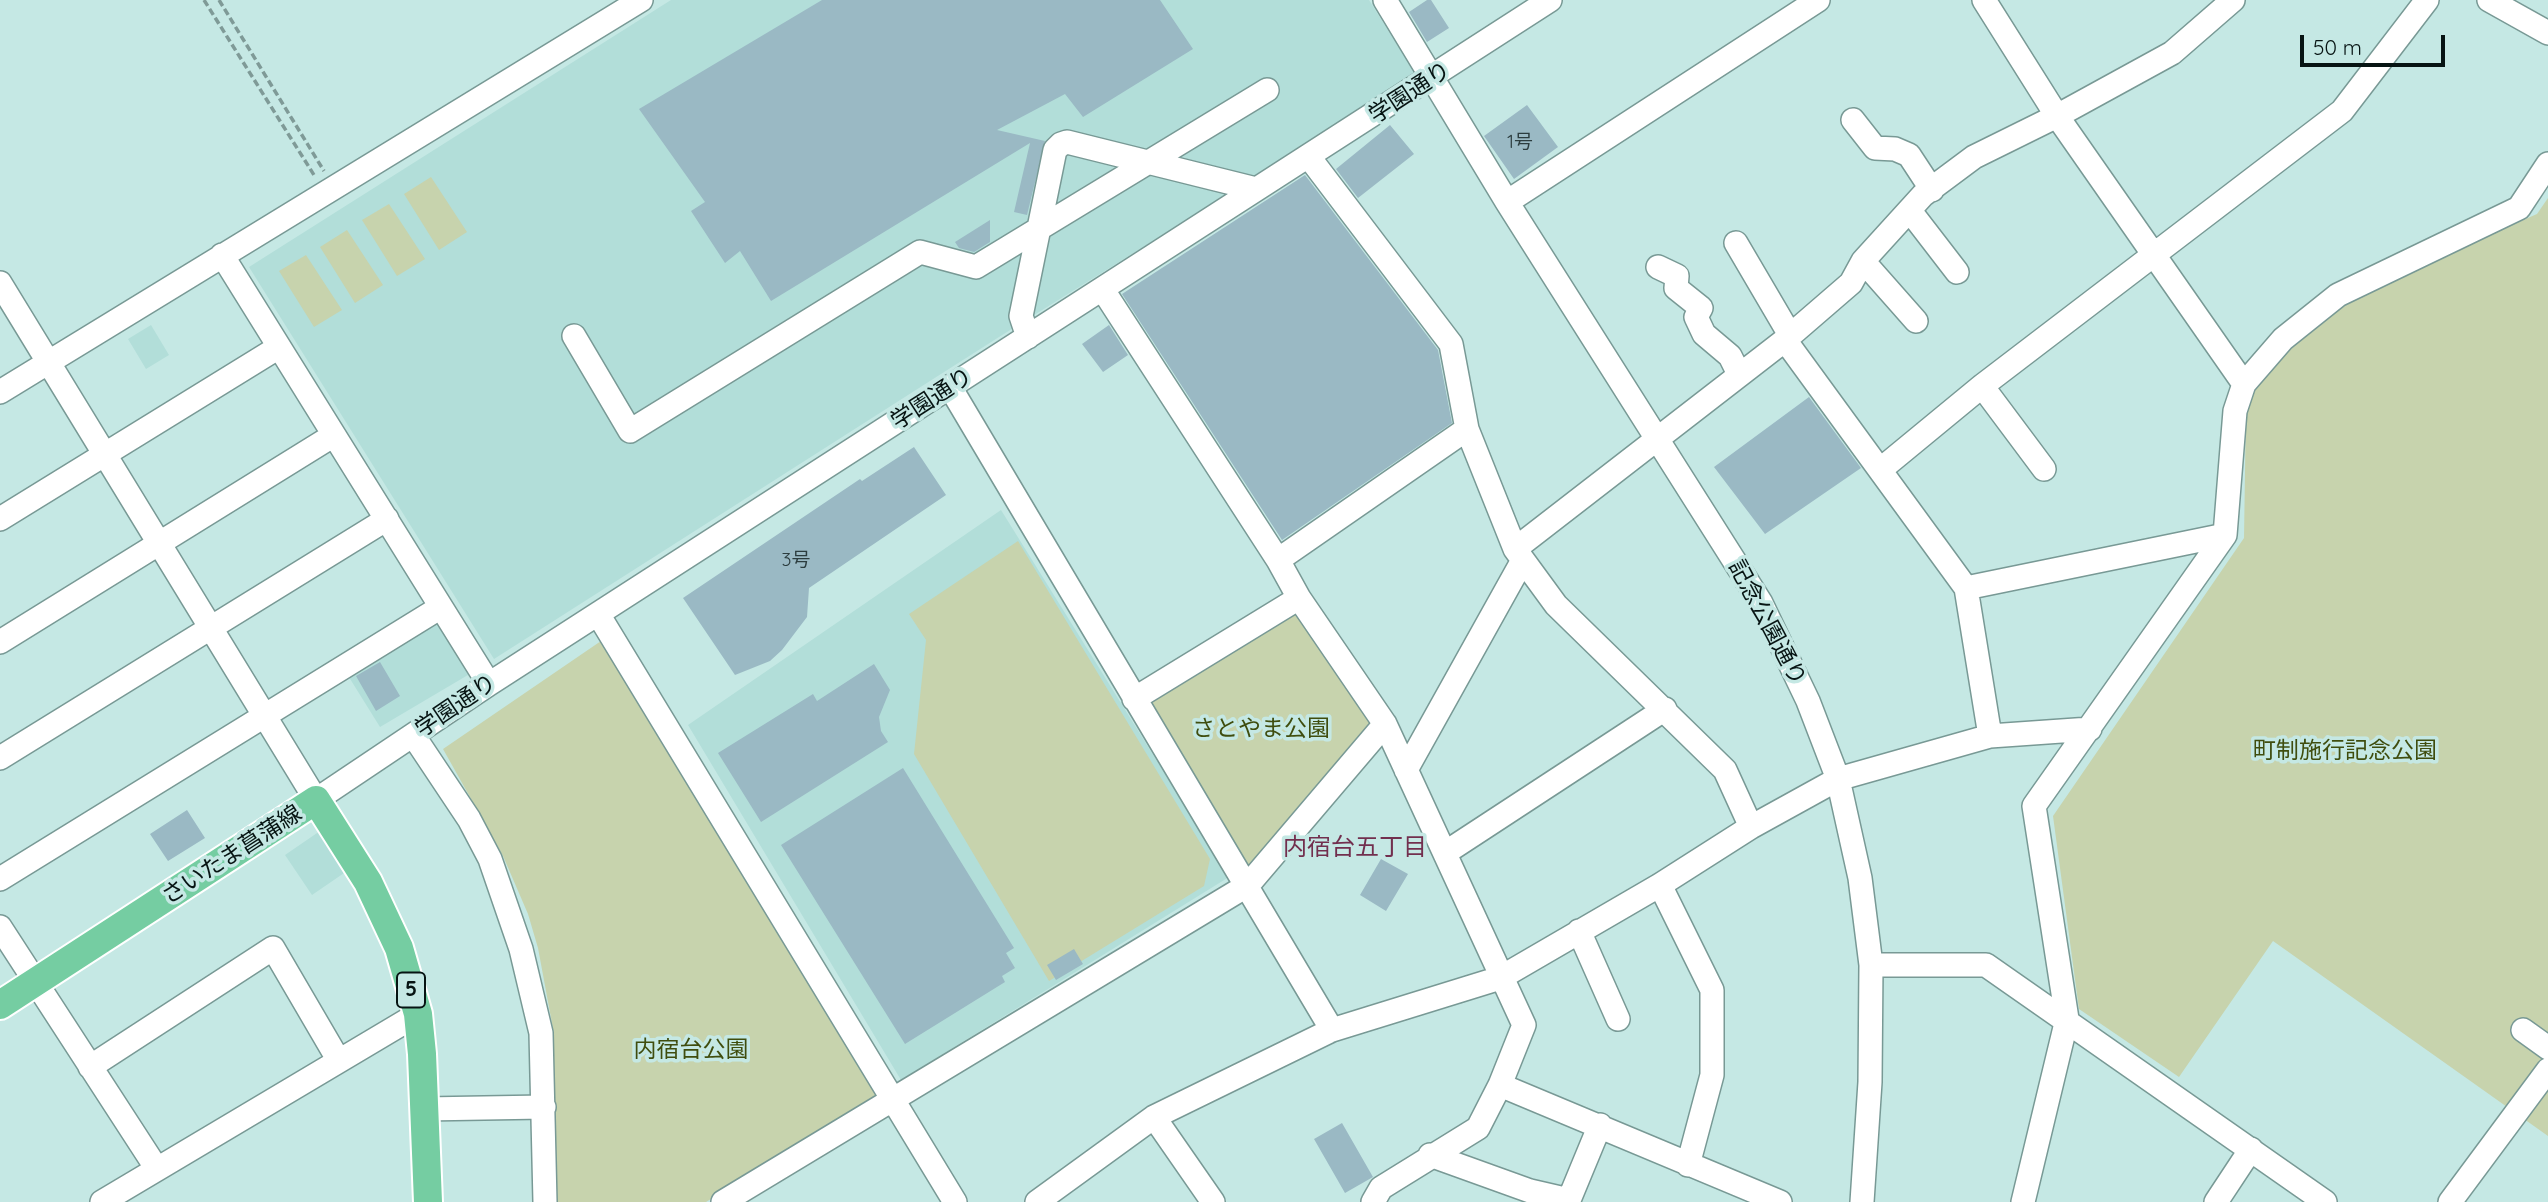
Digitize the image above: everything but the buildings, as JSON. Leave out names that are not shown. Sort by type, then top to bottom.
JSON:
[{"type":"main road","name":"さいたま菖蒲線","points":[[0,1005],[316,800],[368,881],[399,948],[418,1014],[424,1109],[424,1200]]},
{"type":"street","points":[[0,392],[326,187],[642,0]]},
{"type":"street","name":"記念公園通り","points":[[1386,0],[1507,202],[1654,438],[1761,603],[1808,701],[1838,779],[1860,878],[1871,965],[1870,1082],[1862,1202]]},
{"type":"street","name":"学園通り","points":[[316,800],[489,684],[1550,0]]},
{"type":"street","points":[[1507,202],[1818,0]]},
{"type":"street","points":[[1984,0],[2057,116],[2244,384]]},
{"type":"street","points":[[1406,770],[1519,554],[1654,438],[1788,337],[1851,283],[1863,261],[1910,212],[1932,190],[1974,157],[2057,116],[2172,52],[2233,0]]},
{"type":"street","points":[[1880,470],[1982,386],[2342,111],[2427,0]]},
{"type":"street","points":[[2489,0],[2548,33]]},
{"type":"street","points":[[573,336],[630,430],[919,252],[976,267],[1267,90]]},
{"type":"street","points":[[1853,120],[1875,148],[1895,149],[1909,155],[1932,190]]},
{"type":"street","points":[[1028,337],[1021,316],[1055,150],[1061,144],[1067,142],[1256,190]]},
{"type":"street","points":[[1309,157],[1451,344],[1467,429],[1519,554],[1556,605],[1665,709],[1725,771],[1751,827]]},
{"type":"street","points":[[2023,1202],[2067,1019],[2034,806],[2225,535],[2235,411],[2244,384],[2283,339],[2338,295],[2519,208],[2548,164]]},
{"type":"street","points":[[1910,212],[1957,272]]},
{"type":"street","points":[[1735,243],[1788,337],[1966,588],[1990,736]]},
{"type":"street","points":[[222,254],[489,684]]},
{"type":"street","points":[[1863,261],[1916,320]]},
{"type":"street","points":[[1658,267],[1677,275],[1676,288],[1700,308],[1696,317],[1704,334],[1730,356],[1739,374]]},
{"type":"street","points":[[0,283],[316,800]]},
{"type":"street","points":[[1103,290],[1278,560],[1299,598],[1385,724],[1524,1025],[1500,1086],[1478,1128],[1430,1155],[1381,1188],[1373,1202]]},
{"type":"street","points":[[0,519],[279,347]]},
{"type":"street","points":[[1982,386],[2044,470]]},
{"type":"street","points":[[950,387],[1332,1030]]},
{"type":"street","points":[[1278,560],[1467,429]]},
{"type":"street","points":[[0,642],[334,435]]},
{"type":"street","points":[[0,758],[387,519]]},
{"type":"street","points":[[1966,588],[2225,535]]},
{"type":"street","points":[[1134,699],[1299,598]]},
{"type":"street","points":[[0,879],[441,607]]},
{"type":"street","points":[[598,614],[955,1202]]},
{"type":"street","points":[[1444,853],[1665,709]]},
{"type":"street","points":[[723,1202],[1248,885],[1385,724]]},
{"type":"street","points":[[1037,1202],[1154,1117],[1332,1030],[1500,978],[1660,885],[1751,827],[1838,779],[1990,736],[2090,729]]},
{"type":"street","points":[[413,735],[469,819],[490,859],[513,921],[541,1032],[545,1202]]},
{"type":"street","points":[[1660,885],[1713,990],[1712,1075],[1688,1166]]},
{"type":"street","points":[[0,927],[157,1169]]},
{"type":"street","points":[[1579,932],[1618,1018]]},
{"type":"street","points":[[90,1066],[273,948],[339,1061]]},
{"type":"street","points":[[1871,965],[1986,965],[2067,1019],[2325,1202]]},
{"type":"street","points":[[102,1202],[418,1014]]},
{"type":"street","points":[[2523,1030],[2548,1048]]},
{"type":"street","points":[[2449,1202],[2548,1070]]},
{"type":"street","points":[[1500,1086],[1600,1125],[1688,1166],[1780,1202]]},
{"type":"street","points":[[424,1109],[544,1107]]},
{"type":"street","points":[[1154,1117],[1213,1202]]},
{"type":"street","points":[[1430,1155],[1527,1196],[1569,1200],[1600,1125]]},
{"type":"street","points":[[2216,1202],[2251,1149]]},
{"type":"path","points":[[204,0],[313,174],[326,187]]},
{"type":"path","points":[[219,0],[324,167],[326,187]]},
{"type":"shaded area","points":[[671,0],[1369,0],[1417,76],[999,337],[494,659],[249,267]]},
{"type":"shaded area","points":[[151,325],[169,355],[146,369],[128,339]]},
{"type":"shaded area","points":[[1001,510],[1229,877],[901,1080],[688,725]]},
{"type":"shaded area","points":[[439,615],[473,672],[380,727],[347,674]]},
{"type":"shaded area","points":[[320,831],[347,871],[312,895],[285,855]]},
{"type":"green space","points":[[431,177],[467,232],[439,250],[404,194]]},
{"type":"green space","name":"町制施行記念公園","points":[[2548,198],[2548,1136],[2273,941],[2179,1077],[2079,1009],[2053,816],[2244,538],[2246,405],[2257,382],[2289,346],[2353,295],[2537,214]]},
{"type":"green space","points":[[389,204],[425,259],[397,276],[362,220]]},
{"type":"green space","points":[[347,230],[383,285],[355,303],[320,247]]},
{"type":"green space","points":[[306,255],[342,310],[314,327],[279,271]]},
{"type":"green space","points":[[1018,541],[1210,859],[1204,886],[1049,981],[914,754],[926,640],[909,614]]},
{"type":"green space","name":"さとやま公園","points":[[1299,598],[1385,724],[1248,885],[1134,699]]},
{"type":"green space","name":"内宿台公園","points":[[601,641],[879,1095],[706,1202],[553,1202],[554,1034],[538,948],[528,914],[503,856],[443,749]]},
{"type":"district","name":"内宿台五丁目","points":[[1355,848]]}]
